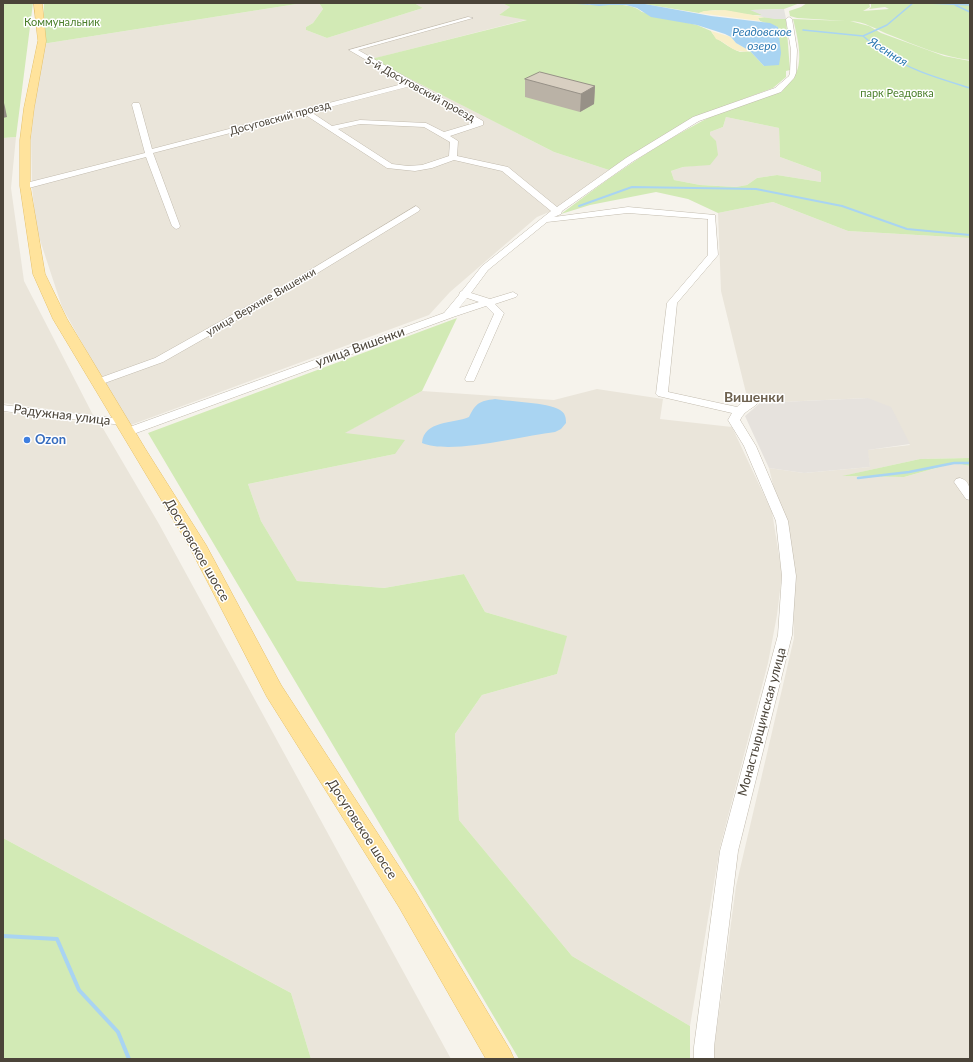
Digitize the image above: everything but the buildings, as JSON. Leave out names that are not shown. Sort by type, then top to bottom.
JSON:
[{"type":"main road","name":"Досуговское шоссе","points":[[38,3],[42,41],[29,108],[26,134],[25,186],[39,274],[60,319],[138,450],[197,545],[274,691],[407,899],[501,1059]]},
{"type":"street","name":"5-й Досуговский проезд","points":[[444,135],[480,123],[352,50],[470,18]]},
{"type":"street","points":[[448,316],[463,294],[485,268],[541,222],[558,212],[629,160],[696,119],[778,90],[792,77],[793,73],[794,50],[789,19]]},
{"type":"street","name":"Досуговский проезд","points":[[25,186],[304,111],[412,84]]},
{"type":"street","points":[[136,105],[148,153],[176,226]]},
{"type":"street","points":[[304,111],[390,166],[406,170],[418,170],[452,157],[505,169],[558,212]]},
{"type":"street","points":[[332,128],[360,122],[426,125],[454,141],[452,157]]},
{"type":"street","name":"улица Верхние Вишенки","points":[[98,382],[160,360],[290,286],[416,209]]},
{"type":"street","points":[[541,222],[628,210],[712,217],[713,255],[672,303],[662,394],[738,411],[752,403]]},
{"type":"street","points":[[463,294],[488,303],[499,313],[470,380]]},
{"type":"street","name":"улица Вишенки","points":[[125,427],[513,295]]},
{"type":"street","name":"Радужная улица","points":[[3,408],[125,427]]},
{"type":"street","name":"Монастырщинская улица","points":[[704,1059],[704,1047],[729,851],[785,635],[789,576],[782,521],[750,446],[734,420],[738,411]]},
{"type":"street","points":[[960,482],[970,496]]},
{"type":"shaded area","points":[[303,3],[319,3],[323,9],[313,23],[306,27],[306,30],[327,38],[423,8],[414,3],[502,3],[510,7],[499,15],[529,19],[372,59],[554,152],[609,170],[554,210],[537,217],[450,292],[429,315],[128,426],[62,307],[36,228],[32,187],[31,136],[42,44]]},
{"type":"shaded area","points":[[784,9],[786,19],[774,19],[758,16],[762,15],[750,10]]},
{"type":"shaded area","points":[[726,117],[779,128],[780,157],[821,172],[821,182],[777,175],[757,178],[747,185],[736,187],[700,185],[674,180],[671,171],[683,167],[710,164],[710,132],[723,127]]},
{"type":"shaded area","points":[[16,137],[11,188],[24,281],[93,415],[3,403],[3,138]]},
{"type":"shaded area","points":[[773,202],[848,231],[970,238],[970,458],[920,459],[843,476],[904,477],[954,463],[970,466],[970,1059],[714,1059],[736,886],[794,638],[793,609],[781,518],[769,468],[804,473],[870,467],[867,450],[910,445],[868,398],[760,403],[748,401],[721,291],[718,213]]},
{"type":"shaded area","points":[[597,389],[663,399],[660,419],[732,427],[772,512],[782,574],[777,615],[768,663],[720,847],[690,1026],[572,956],[459,820],[455,734],[482,695],[557,674],[566,636],[485,612],[464,574],[384,588],[297,581],[261,521],[248,484],[395,454],[344,433],[422,391],[554,400]]},
{"type":"shaded area","points":[[868,398],[891,407],[910,444],[868,450],[870,467],[804,473],[769,468],[745,416],[760,403]]},
{"type":"shaded area","points":[[3,412],[101,425],[159,524],[451,1059],[311,1059],[291,993],[3,838]]},
{"type":"green space","points":[[3,3],[33,3],[16,137],[3,138]]},
{"type":"green space","name":"Коммунальник","points":[[44,3],[303,3],[42,44]]},
{"type":"green space","points":[[319,3],[414,3],[423,8],[327,38],[306,30],[306,27],[313,23],[323,9]]},
{"type":"green space","points":[[502,3],[584,3],[591,5],[629,6],[642,12],[697,25],[711,31],[719,40],[737,51],[750,51],[764,66],[779,44],[778,27],[760,21],[758,18],[765,17],[786,19],[790,70],[786,71],[786,77],[773,88],[722,107],[609,170],[554,152],[371,59],[527,20],[499,15],[510,7]]},
{"type":"green space","points":[[638,3],[800,3],[784,9],[752,10],[763,15],[755,15],[715,10],[699,13]]},
{"type":"green space","name":"парк Реадовка","points":[[807,3],[869,3],[870,7],[863,11],[889,9],[885,7],[869,9],[871,7],[871,3],[970,3],[970,60],[929,50],[865,24],[850,21],[869,26],[881,33],[944,56],[970,61],[970,238],[848,231],[773,202],[718,213],[688,199],[656,192],[590,205],[561,214],[626,167],[677,135],[710,117],[775,92],[788,84],[797,72],[799,65],[798,41],[793,19],[846,21],[797,18],[790,16],[789,11],[801,7]],"holes":[[[726,117],[779,128],[780,157],[821,172],[821,182],[777,175],[757,178],[747,185],[736,187],[700,185],[674,180],[671,171],[683,167],[710,165],[718,155],[716,141],[710,135],[710,132],[723,127]]]},
{"type":"green space","points":[[457,318],[422,391],[345,433],[405,440],[395,454],[248,484],[261,521],[297,581],[384,588],[464,574],[485,612],[567,636],[557,674],[482,695],[455,734],[459,820],[572,956],[690,1026],[690,1059],[519,1059],[148,433]]},
{"type":"green space","points":[[970,458],[970,466],[954,463],[904,477],[842,476],[920,459]]},
{"type":"green space","points":[[3,838],[291,993],[311,1059],[3,1059]]},
{"type":"sand","points":[[725,10],[764,17],[758,18],[760,21],[699,13],[704,11]]},
{"type":"sand","points":[[711,31],[731,37],[736,43],[750,51],[744,52],[735,50],[716,39]]},
{"type":"water","name":"Реадовское озеро","points":[[584,3],[645,4],[711,16],[770,23],[778,27],[781,53],[779,65],[764,66],[750,51],[736,43],[731,37],[697,25],[651,17],[637,8],[626,5],[599,6]]},
{"type":"water","points":[[495,399],[554,407],[563,412],[566,423],[561,429],[555,432],[487,444],[450,447],[422,443],[428,430],[440,424],[469,417],[476,406],[482,402]]},
{"type":"waterway","points":[[572,3],[588,4]]},
{"type":"waterway","name":"Ясенная","points":[[863,36],[887,25],[913,3]]},
{"type":"waterway","name":"Ясенная","points":[[927,3],[970,5]]},
{"type":"waterway","name":"Ясенная","points":[[955,5],[970,12]]},
{"type":"waterway","points":[[803,30],[863,36]]},
{"type":"waterway","name":"Ясенная","points":[[863,36],[882,51],[905,65],[926,74],[970,88]]},
{"type":"waterway","points":[[579,206],[632,187],[756,189],[842,206],[907,229],[970,235]]},
{"type":"waterway","points":[[858,478],[909,472],[954,463],[970,463]]},
{"type":"waterway","points":[[3,936],[57,939],[79,990],[118,1032],[129,1059]]},
{"type":"place","name":"Ozon","points":[[27,440]]},
{"type":"district","name":"Вишенки","points":[[754,397]]}]
